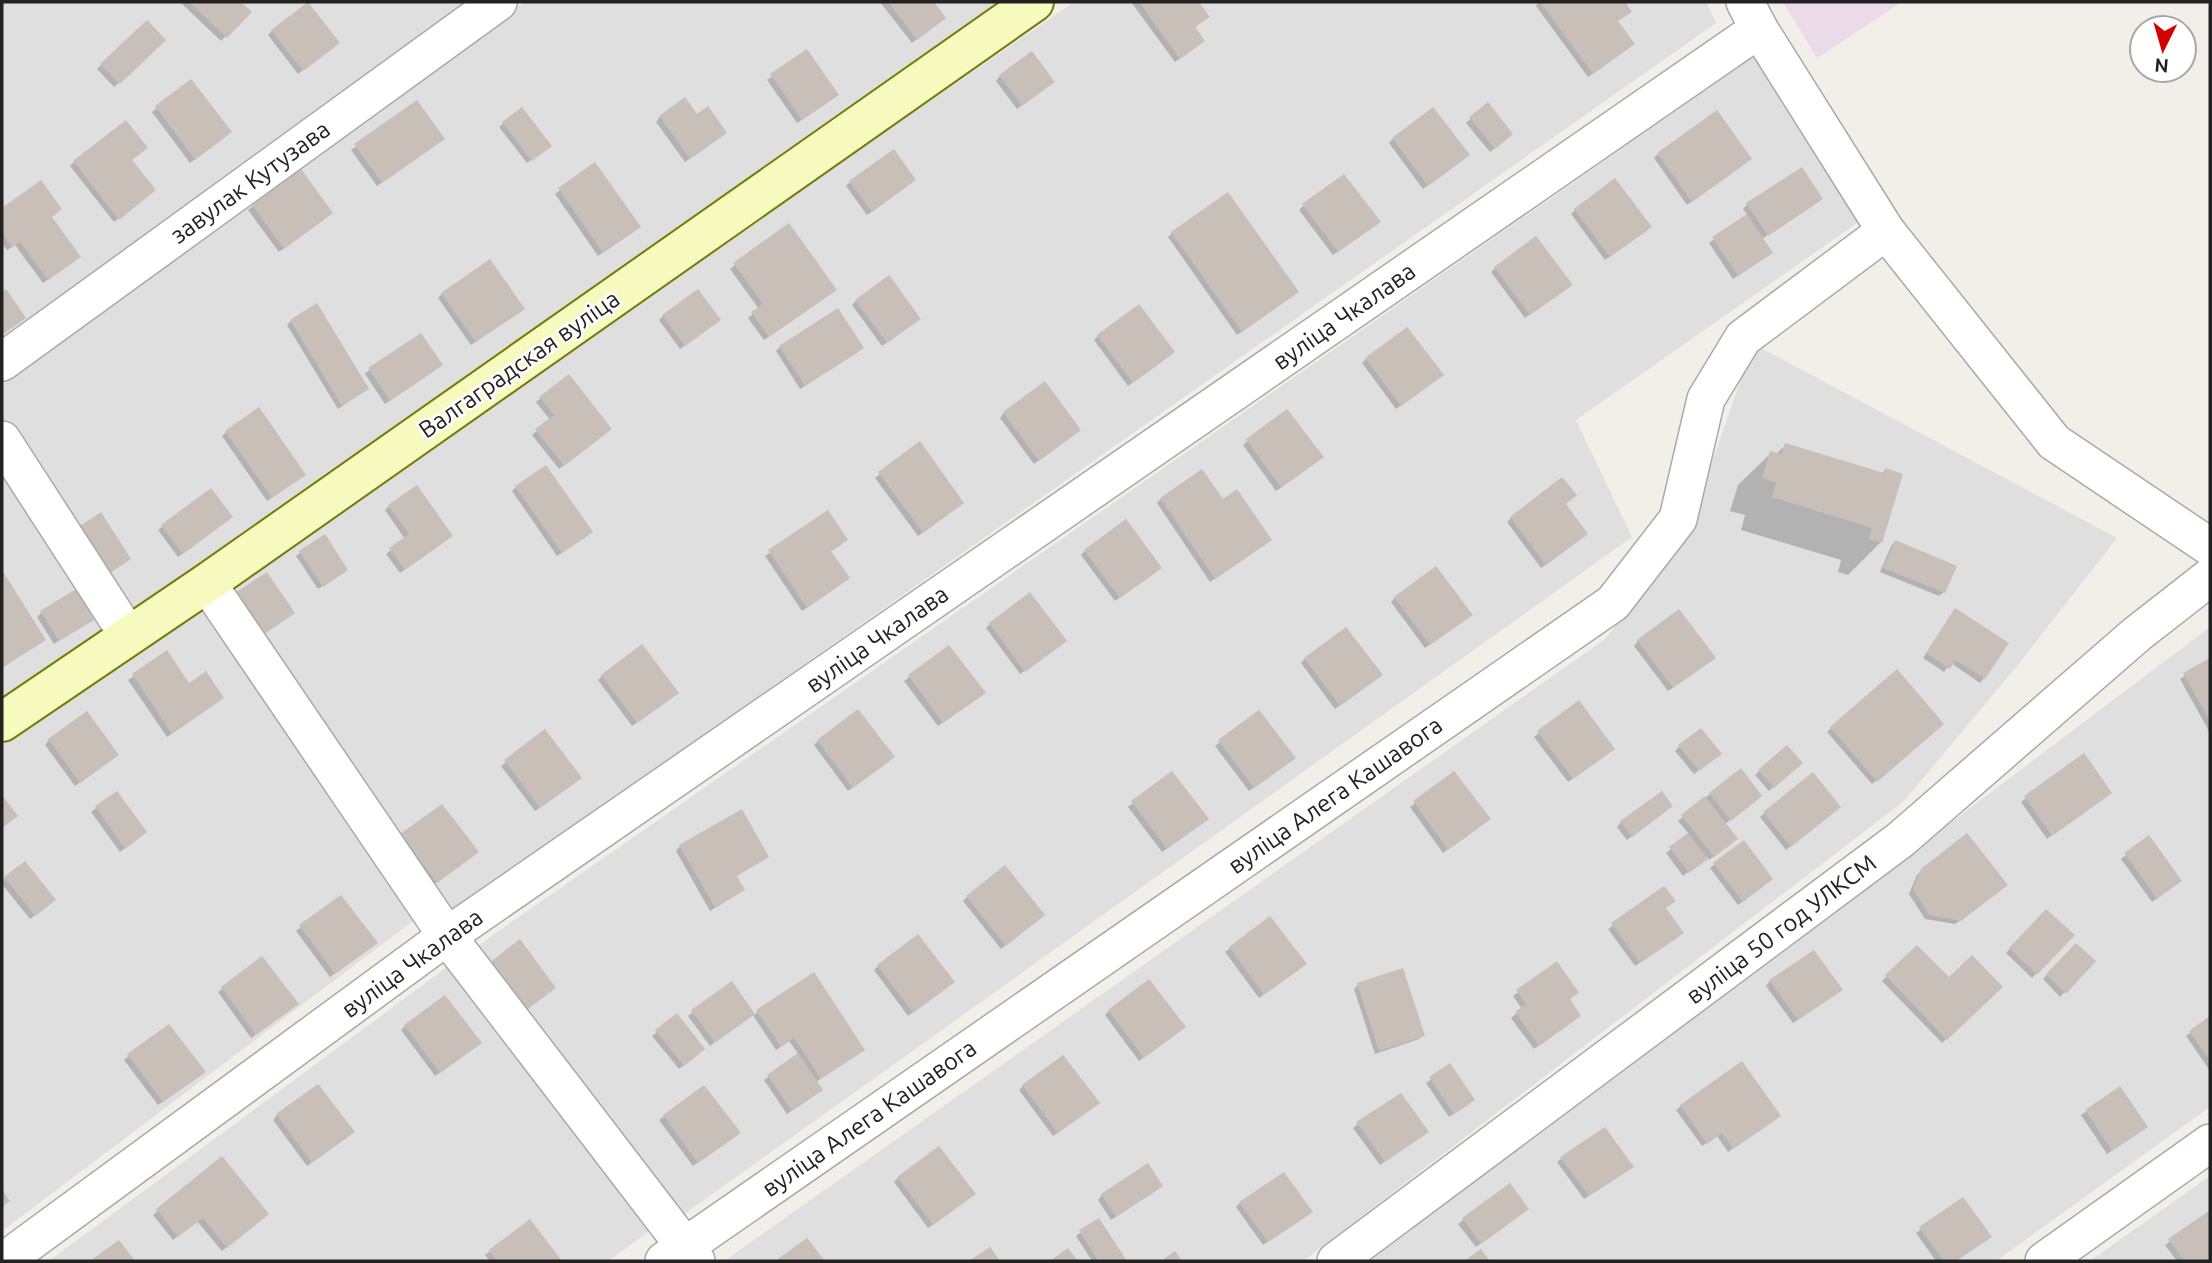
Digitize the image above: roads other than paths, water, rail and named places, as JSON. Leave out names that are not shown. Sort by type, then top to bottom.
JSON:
[{"type":"street","name":"завулак Кутузава","points":[[2,362],[498,2]]},
{"type":"street","name":"Валгаградская вуліца","points":[[2,722],[207,583],[1034,2]]},
{"type":"street","points":[[1752,15],[1886,231],[2054,442],[2210,547]]},
{"type":"street","name":"вуліца Чкалава","points":[[4,1261],[447,936],[1752,15]]},
{"type":"street","name":"вуліца Алега Кашавога","points":[[681,1256],[1613,603],[1678,519],[1706,399],[1743,338],[1886,231]]},
{"type":"street","points":[[2,440],[128,635]]},
{"type":"street","name":"вуліца 50 год УЛКСМ","points":[[1336,1261],[1900,840],[2137,634],[2210,577]]},
{"type":"street","points":[[207,583],[447,936],[681,1256]]},
{"type":"street","points":[[2044,1261],[2210,1143]]}]
